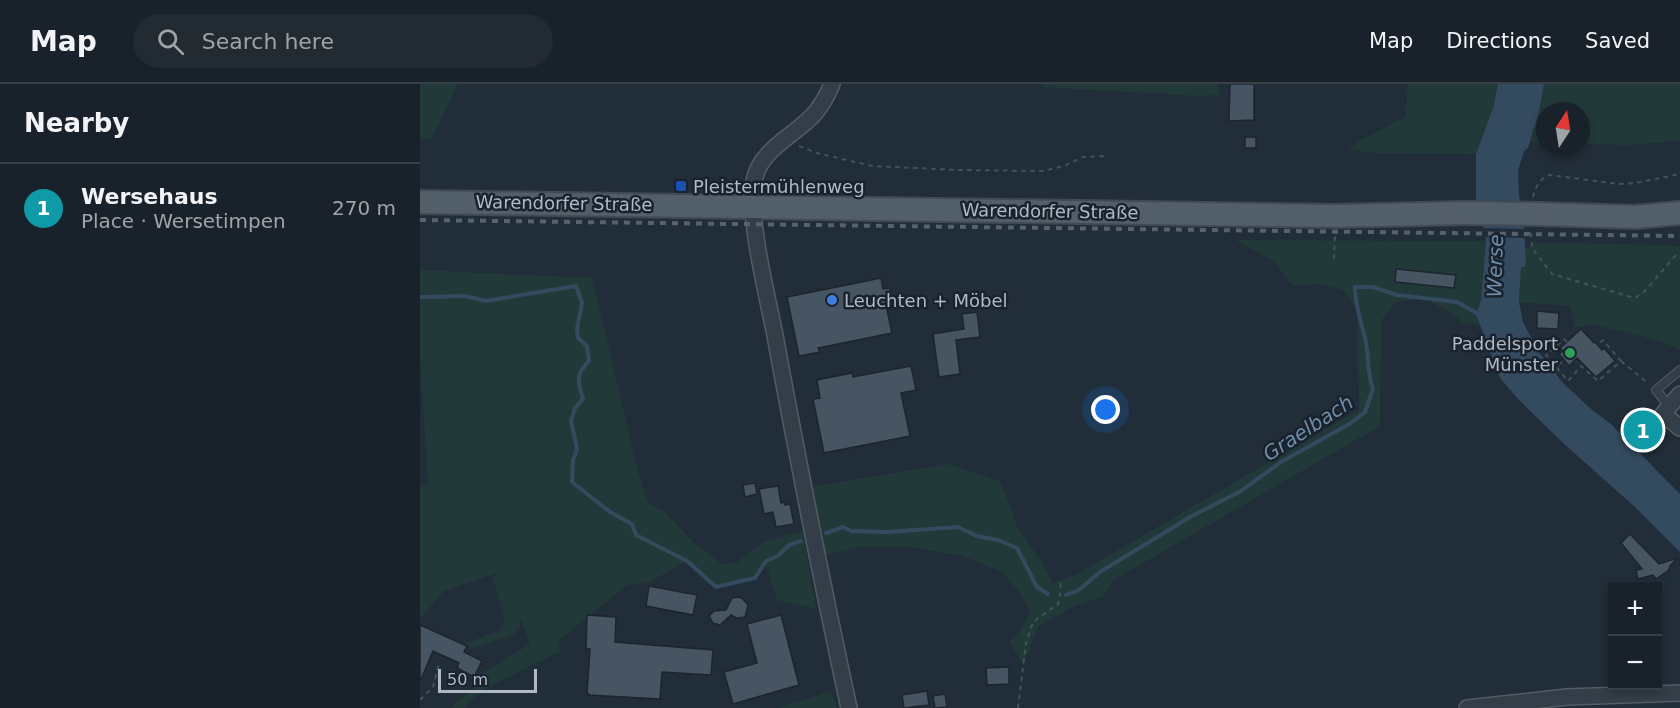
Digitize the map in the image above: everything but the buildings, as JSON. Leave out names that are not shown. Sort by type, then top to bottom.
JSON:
[{"type":"main road","name":"Warendorfer Straße","points":[[420,202],[1335,216],[1463,213],[1536,206],[1635,217],[1680,213]]},
{"type":"street","points":[[832,84],[827,97],[815,113],[772,149],[762,163],[754,181],[754,206],[777,351],[845,707]]},
{"type":"street","points":[[1680,394],[1662,414],[1680,428]]},
{"type":"street","points":[[1467,708],[1567,697],[1680,693]]},
{"type":"lane","points":[[1669,406],[1656,390],[1680,370]]},
{"type":"path","points":[[788,136],[799,146],[817,153],[850,162],[909,169],[1042,171],[1064,166],[1083,158],[1107,156]]},
{"type":"path","points":[[1536,206],[1538,183],[1550,175],[1618,184],[1680,174]]},
{"type":"path","points":[[1334,259],[1335,216]]},
{"type":"path","points":[[1532,248],[1552,274],[1635,298],[1645,291],[1675,256],[1680,255]]},
{"type":"path","points":[[1567,342],[1564,339],[1546,354],[1555,368],[1568,381],[1581,366],[1598,381],[1621,361]]},
{"type":"path","points":[[1598,345],[1603,340],[1621,361],[1656,390]]},
{"type":"path","points":[[1548,374],[1564,360]]},
{"type":"path","points":[[1545,371],[1551,377]]},
{"type":"path","points":[[1018,708],[1026,644],[1033,622],[1058,604],[1060,581]]},
{"type":"path","points":[[420,700],[433,687],[439,663]]},
{"type":"green space","points":[[420,84],[458,84],[431,139],[420,138]]},
{"type":"green space","points":[[1043,84],[1218,84],[1220,95],[1197,96],[1043,87]]},
{"type":"green space","points":[[1408,84],[1498,84],[1493,108],[1476,154],[1377,153],[1348,150],[1361,140],[1405,117]]},
{"type":"green space","points":[[1544,84],[1680,84],[1680,141],[1627,145],[1590,144],[1590,102],[1541,102]]},
{"type":"green space","points":[[1536,122],[1536,142],[1530,142]]},
{"type":"green space","points":[[1236,240],[1486,241],[1481,300],[1476,315],[1480,325],[1464,323],[1423,298],[1394,303],[1381,321],[1380,426],[1112,581],[1104,596],[1071,608],[1038,627],[1023,665],[1009,641],[1019,632],[1031,611],[1018,590],[1002,572],[963,556],[912,547],[858,547],[819,557],[805,488],[950,464],[1001,482],[1017,527],[1042,562],[1053,583],[1075,575],[1359,410],[1357,310],[1343,290],[1319,284],[1293,286],[1273,261]]},
{"type":"green space","points":[[1534,242],[1680,247],[1680,349],[1639,335],[1594,325],[1575,328],[1570,306],[1519,302],[1521,267],[1525,267],[1525,250]]},
{"type":"green space","points":[[420,270],[592,278],[648,504],[664,511],[693,542],[722,564],[737,562],[765,541],[803,531],[816,609],[777,600],[766,565],[755,578],[716,587],[687,561],[648,583],[627,585],[558,641],[561,651],[487,688],[464,708],[450,708],[482,681],[483,673],[530,644],[520,617],[520,627],[513,635],[471,649],[465,643],[499,631],[505,622],[493,579],[497,573],[444,591],[420,619],[420,487],[428,483],[420,361]]},
{"type":"green space","points":[[831,691],[837,708],[777,708]]},
{"type":"water","name":"Werse","points":[[1498,84],[1544,84],[1541,102],[1536,102],[1536,122],[1518,171],[1526,260],[1525,267],[1521,267],[1519,302],[1523,322],[1538,351],[1562,382],[1611,424],[1680,494],[1680,552],[1636,508],[1562,442],[1500,378],[1476,315],[1481,300],[1486,241],[1476,210],[1476,154],[1493,108]]},
{"type":"pier","points":[[1480,228],[1526,229],[1527,238],[1482,237]]},
{"type":"waterway","name":"Graelbach","points":[[420,297],[465,296],[486,301],[576,286],[582,303],[577,329],[578,338],[587,346],[589,361],[581,370],[579,379],[583,399],[575,408],[571,421],[577,449],[573,460],[572,482],[610,512],[632,524],[636,535],[687,561],[716,587],[755,578],[766,561],[778,556],[789,545],[801,541]]},
{"type":"waterway","name":"Graelbach","points":[[1066,595],[1079,590],[1100,572],[1190,517],[1241,491],[1281,462],[1351,423],[1365,412],[1373,389],[1355,287],[1373,287],[1397,295],[1457,302],[1480,315]]},
{"type":"waterway","name":"Graelbach","points":[[826,533],[843,527],[851,531],[887,532],[958,527],[977,536],[998,540],[1017,548],[1037,587],[1048,594]]},
{"type":"railway","points":[[420,220],[1680,236]]},
{"type":"place","name":"Pleistermühlenweg","points":[[681,186]]},
{"type":"place","name":"Leuchten + Möbel","points":[[832,300]]},
{"type":"place","name":"Paddelsport Münster","points":[[1570,353]]},
{"type":"place","name":"Wersehaus","points":[[1643,430]]}]
